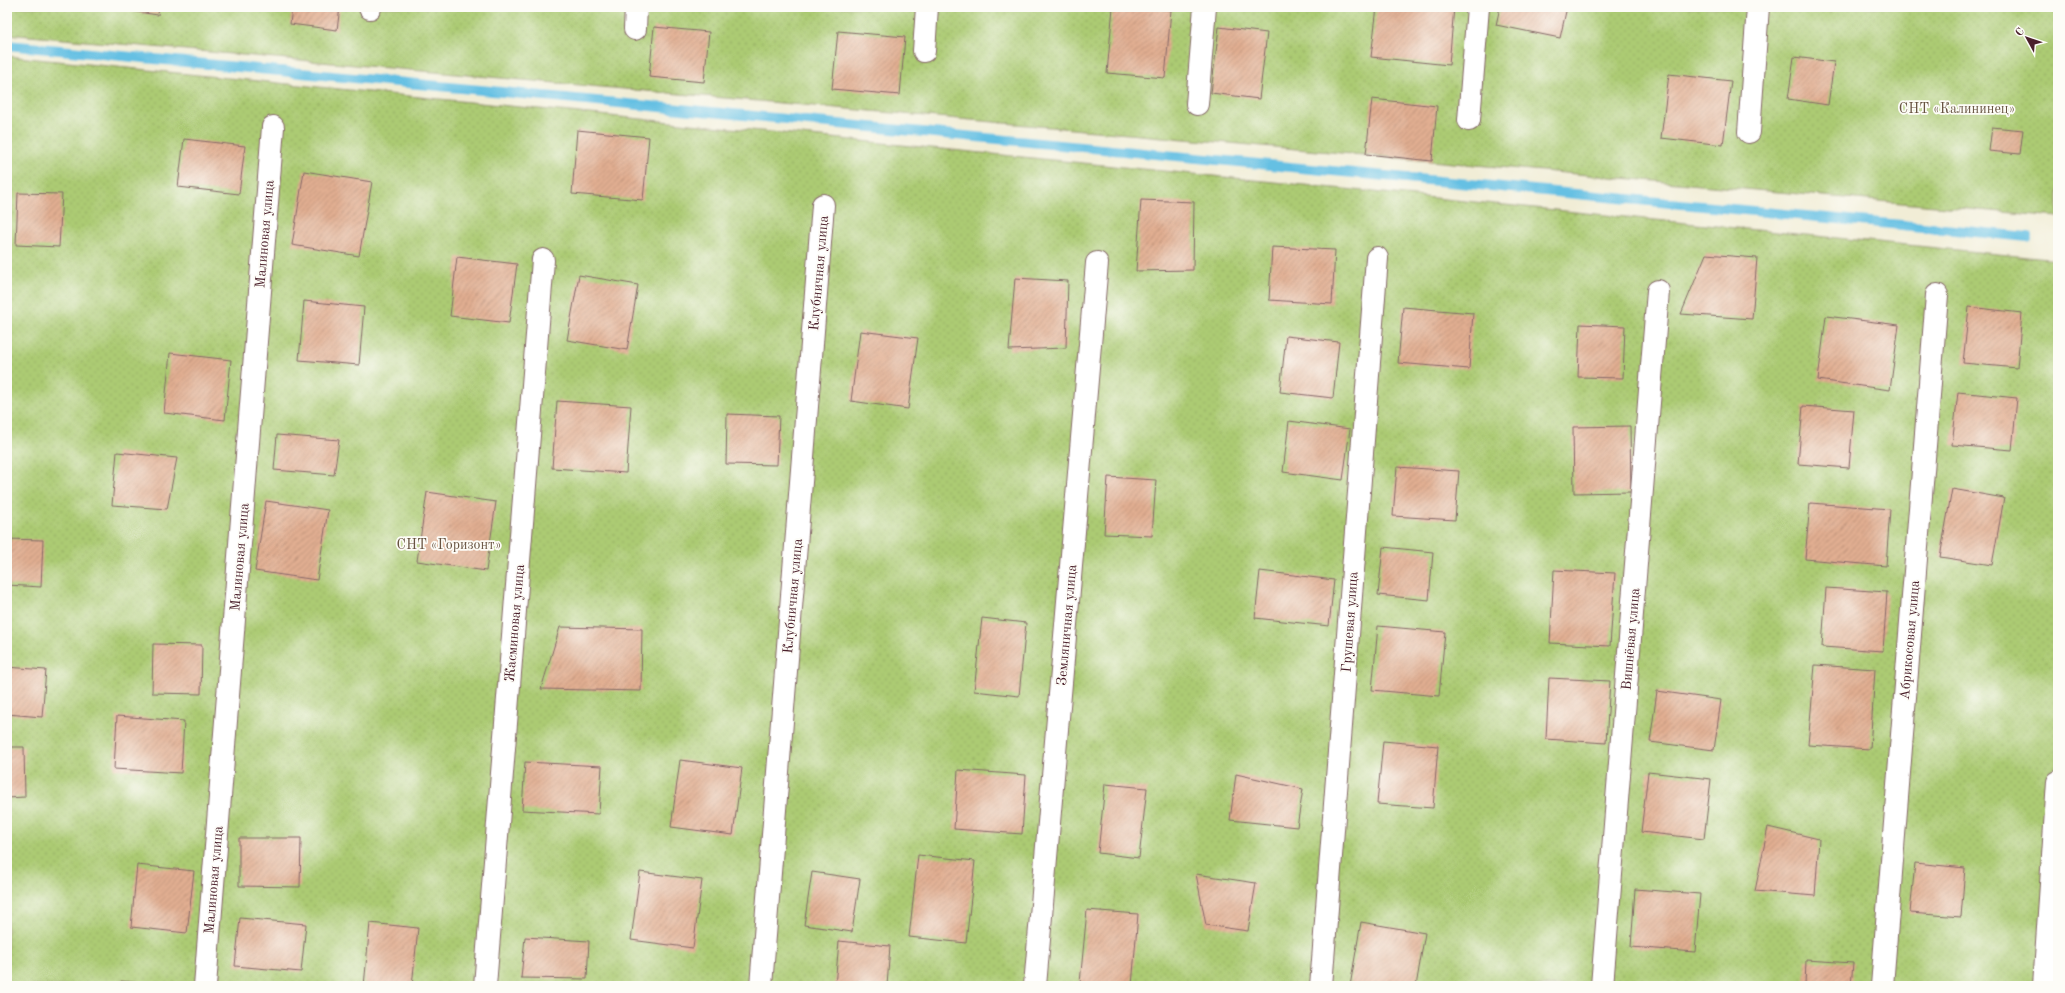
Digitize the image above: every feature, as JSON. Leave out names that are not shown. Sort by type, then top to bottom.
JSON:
[{"type":"street","points":[[635,29],[636,7]]},
{"type":"street","points":[[924,51],[927,7]]},
{"type":"street","points":[[1197,104],[1205,7]]},
{"type":"street","points":[[1469,120],[1478,7]]},
{"type":"street","points":[[1749,132],[1758,7]]},
{"type":"street","name":"Малиновая улица","points":[[205,986],[273,127]]},
{"type":"street","name":"Клубничная улица","points":[[761,986],[823,206]]},
{"type":"street","name":"Грушевая улица","points":[[1321,986],[1377,258]]},
{"type":"street","name":"Жасминовая улица","points":[[485,986],[543,260]]},
{"type":"street","name":"Земляничная улица","points":[[1036,986],[1097,264]]},
{"type":"street","name":"Вишнёвая улица","points":[[1602,986],[1658,291]]},
{"type":"street","name":"Абрикосовая улица","points":[[1882,986],[1937,295]]},
{"type":"street","points":[[2044,986],[2058,782]]},
{"type":"green space","name":"СНТ «Калининец»","points":[[7,7],[2058,7],[2058,217],[7,34]]},
{"type":"green space","name":"СНТ «Горизонт»","points":[[7,56],[2058,260],[2058,986],[7,986]]},
{"type":"building","points":[[104,7],[159,7],[158,15]]},
{"type":"building","points":[[292,7],[340,7],[337,30],[290,24]]},
{"type":"building","points":[[1113,7],[1171,10],[1165,78],[1107,73]]},
{"type":"building","points":[[1377,7],[1454,7],[1449,65],[1371,57]]},
{"type":"building","points":[[1500,7],[1567,7],[1560,38],[1496,25]]},
{"type":"building","points":[[1808,7],[1832,7],[1831,12]]},
{"type":"building","points":[[654,27],[709,32],[704,82],[649,77]]},
{"type":"building","points":[[1219,27],[1267,33],[1259,99],[1211,93]]},
{"type":"building","points":[[838,31],[905,37],[900,95],[832,89]]},
{"type":"building","points":[[1794,57],[1834,62],[1828,105],[1788,99]]},
{"type":"building","points":[[1669,74],[1731,81],[1723,145],[1661,138]]},
{"type":"building","points":[[1372,99],[1437,106],[1432,161],[1366,154]]},
{"type":"building","points":[[1992,127],[2023,130],[2020,154],[1989,151]]},
{"type":"building","points":[[577,130],[649,137],[643,200],[572,194]]},
{"type":"building","points":[[184,139],[245,146],[239,194],[178,187]]},
{"type":"building","points":[[304,171],[372,182],[359,256],[292,245]]},
{"type":"building","points":[[18,193],[62,194],[59,247],[16,245]]},
{"type":"building","points":[[1141,200],[1194,202],[1193,270],[1136,271]]},
{"type":"building","points":[[1272,247],[1335,250],[1332,304],[1269,300]]},
{"type":"building","points":[[1706,254],[1757,258],[1752,319],[1681,314]]},
{"type":"building","points":[[457,257],[517,264],[509,323],[450,316]]},
{"type":"building","points":[[579,275],[638,285],[627,350],[567,340]]},
{"type":"building","points":[[1015,278],[1068,281],[1066,348],[1009,350]]},
{"type":"building","points":[[304,301],[364,307],[359,365],[299,360]]},
{"type":"building","points":[[1403,307],[1473,313],[1469,369],[1398,363]]},
{"type":"building","points":[[1969,307],[2022,313],[2017,368],[1963,363]]},
{"type":"building","points":[[1826,316],[1899,325],[1890,390],[1818,380]]},
{"type":"building","points":[[1580,324],[1625,326],[1623,378],[1578,377]]},
{"type":"building","points":[[860,331],[918,338],[908,409],[851,401]]},
{"type":"building","points":[[1286,336],[1339,342],[1333,398],[1280,392]]},
{"type":"building","points":[[170,353],[231,360],[225,420],[164,413]]},
{"type":"building","points":[[1958,392],[2017,398],[2012,450],[1952,445]]},
{"type":"building","points":[[557,401],[631,406],[626,473],[552,468]]},
{"type":"building","points":[[1803,406],[1854,410],[1849,468],[1798,464]]},
{"type":"building","points":[[727,414],[779,416],[777,465],[726,464]]},
{"type":"building","points":[[1289,421],[1350,429],[1343,480],[1283,472]]},
{"type":"building","points":[[1630,426],[1631,492],[1574,493],[1573,427]]},
{"type":"building","points":[[277,435],[339,440],[334,475],[274,470]]},
{"type":"building","points":[[117,452],[177,458],[167,509],[112,505]]},
{"type":"building","points":[[1397,467],[1459,471],[1455,520],[1393,516]]},
{"type":"building","points":[[1108,477],[1156,480],[1152,536],[1104,534]]},
{"type":"building","points":[[1952,489],[2004,498],[1992,565],[1940,557]]},
{"type":"building","points":[[427,492],[496,502],[486,571],[417,561]]},
{"type":"building","points":[[266,501],[328,510],[317,580],[255,571]]},
{"type":"building","points":[[1810,503],[1890,509],[1886,566],[1805,559]]},
{"type":"building","points":[[7,539],[43,540],[41,587],[7,585]]},
{"type":"building","points":[[1383,547],[1433,552],[1429,600],[1378,595]]},
{"type":"building","points":[[1554,570],[1615,573],[1610,646],[1550,643]]},
{"type":"building","points":[[1260,571],[1334,580],[1329,626],[1255,618]]},
{"type":"building","points":[[1826,588],[1887,592],[1883,651],[1822,647]]},
{"type":"building","points":[[982,618],[1026,623],[1019,696],[974,691]]},
{"type":"building","points":[[1378,626],[1445,632],[1439,696],[1372,690]]},
{"type":"building","points":[[560,627],[642,629],[641,691],[541,689]]},
{"type":"building","points":[[153,644],[202,645],[201,694],[152,693]]},
{"type":"building","points":[[1815,665],[1875,669],[1870,749],[1808,745]]},
{"type":"building","points":[[7,667],[46,670],[42,717],[7,714]]},
{"type":"building","points":[[1549,678],[1610,681],[1606,743],[1546,739]]},
{"type":"building","points":[[1657,691],[1721,700],[1714,750],[1650,742]]},
{"type":"building","points":[[117,716],[184,721],[181,773],[114,769]]},
{"type":"building","points":[[1383,741],[1438,746],[1433,808],[1377,804]]},
{"type":"building","points":[[7,747],[24,747],[25,797],[7,798]]},
{"type":"building","points":[[680,760],[742,768],[733,835],[671,827]]},
{"type":"building","points":[[525,762],[602,766],[599,814],[522,810]]},
{"type":"building","points":[[958,770],[1026,775],[1022,834],[954,829]]},
{"type":"building","points":[[1648,772],[1711,779],[1704,839],[1641,832]]},
{"type":"building","points":[[1236,774],[1303,789],[1297,827],[1230,820]]},
{"type":"building","points":[[1105,784],[1147,788],[1139,858],[1098,853]]},
{"type":"building","points":[[1768,827],[1819,839],[1815,896],[1755,891]]},
{"type":"building","points":[[239,838],[301,838],[300,887],[239,886]]},
{"type":"building","points":[[918,855],[975,861],[966,943],[909,937]]},
{"type":"building","points":[[1915,863],[1965,868],[1961,917],[1910,913]]},
{"type":"building","points":[[137,865],[194,871],[187,933],[131,927]]},
{"type":"building","points":[[640,872],[702,880],[693,948],[631,940]]},
{"type":"building","points":[[812,872],[860,879],[852,932],[804,925]]},
{"type":"building","points":[[1196,874],[1256,883],[1248,931],[1206,925]]},
{"type":"building","points":[[1635,889],[1700,894],[1695,952],[1631,947]]},
{"type":"building","points":[[1087,910],[1138,914],[1132,986],[1080,983]]},
{"type":"building","points":[[240,918],[306,924],[301,972],[235,966]]},
{"type":"building","points":[[1361,922],[1425,933],[1416,986],[1350,986]]},
{"type":"building","points":[[370,923],[418,928],[412,986],[364,986]]},
{"type":"building","points":[[525,937],[589,941],[587,979],[521,978]]},
{"type":"building","points":[[839,941],[890,946],[887,986],[835,986]]},
{"type":"building","points":[[1806,960],[1853,963],[1851,986],[1805,986]]},
{"type":"building","points":[[121,981],[165,985],[165,986],[120,986]]},
{"type":"waterway","points":[[7,45],[2028,237]]}]
